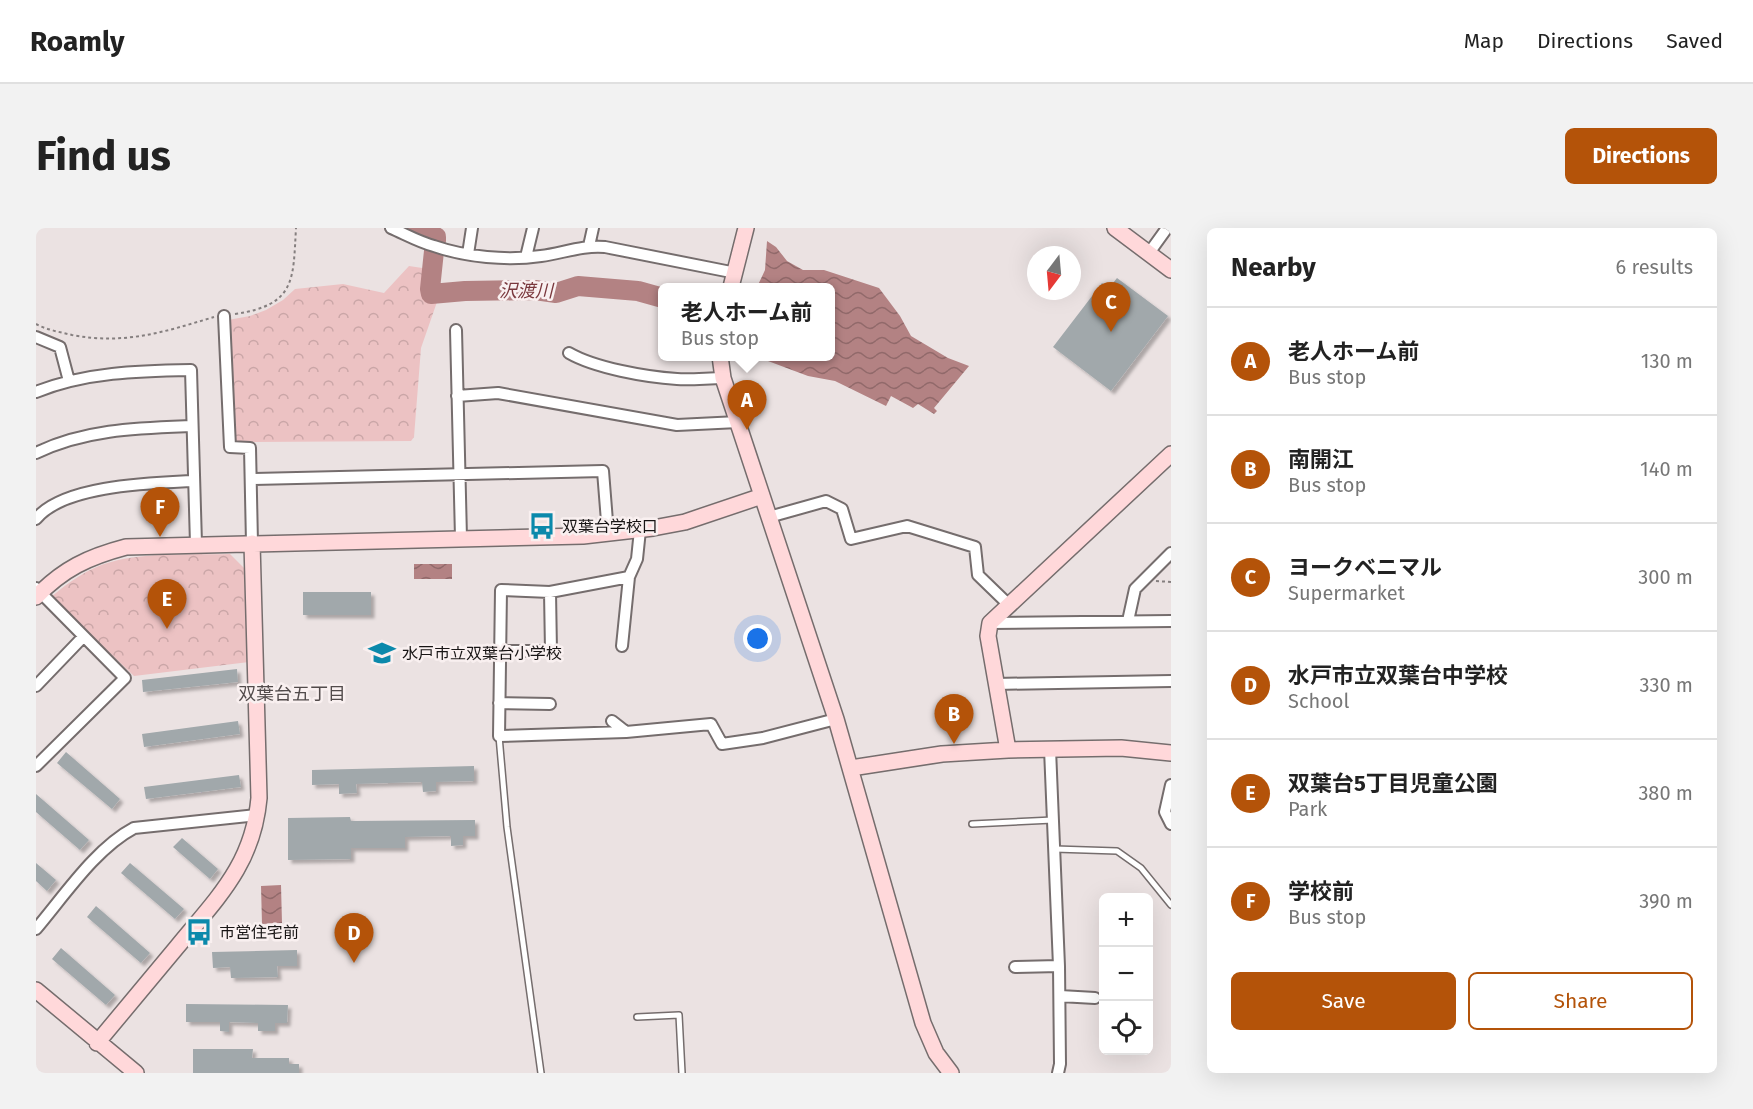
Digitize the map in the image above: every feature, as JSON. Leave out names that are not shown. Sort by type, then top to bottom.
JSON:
[{"type":"street","points":[[391,228],[433,246],[468,254],[526,257],[590,246],[605,246],[733,280],[746,228]]},
{"type":"street","points":[[468,254],[472,228]]},
{"type":"street","points":[[526,257],[533,228]]},
{"type":"street","points":[[590,246],[593,228]]},
{"type":"street","points":[[1115,228],[1171,270]]},
{"type":"street","points":[[1149,253],[1167,228]]},
{"type":"street","points":[[97,1043],[232,879],[248,847],[257,815],[250,448],[231,447],[224,316]]},
{"type":"street","points":[[456,330],[460,538]]},
{"type":"street","points":[[36,337],[60,347],[69,381]]},
{"type":"street","points":[[569,353],[581,360],[622,370],[677,379],[723,378]]},
{"type":"street","points":[[721,361],[723,378],[851,768],[928,1039],[951,1073]]},
{"type":"street","points":[[36,392],[69,381],[134,371],[191,370],[195,544]]},
{"type":"street","points":[[457,396],[498,393],[677,425],[738,422]]},
{"type":"street","points":[[36,453],[92,434],[137,428],[192,426]]},
{"type":"street","points":[[1008,750],[988,636],[990,623],[1171,454]]},
{"type":"street","points":[[251,479],[603,471],[608,534]]},
{"type":"street","points":[[37,514],[64,501],[97,490],[141,483],[194,481]]},
{"type":"street","points":[[36,766],[125,678],[38,592],[77,564],[100,554],[126,547],[195,544],[608,534],[685,522],[762,496]]},
{"type":"street","points":[[769,517],[826,501],[842,509],[851,539],[908,526],[975,547],[978,575],[1010,605]]},
{"type":"street","points":[[622,646],[629,578],[637,559],[640,530]]},
{"type":"street","points":[[1128,621],[1135,589],[1171,553]]},
{"type":"street","points":[[629,578],[549,592],[501,590],[499,736],[626,732],[711,724],[722,744],[763,738],[836,719]]},
{"type":"street","points":[[500,651],[550,651],[549,592]]},
{"type":"street","points":[[990,623],[1171,621]]},
{"type":"street","points":[[36,686],[83,637]]},
{"type":"street","points":[[996,684],[1171,681]]},
{"type":"street","points":[[499,703],[550,704]]},
{"type":"street","points":[[612,722],[626,732]]},
{"type":"street","points":[[851,768],[942,754],[1008,750],[1121,748],[1171,753]]},
{"type":"street","points":[[1050,749],[1060,996],[1058,1073]]},
{"type":"street","points":[[1171,784],[1165,812],[1171,824]]},
{"type":"street","points":[[36,929],[110,844],[134,828],[257,815]]},
{"type":"street","points":[[1015,967],[1059,966]]},
{"type":"street","points":[[36,990],[97,1043],[136,1073]]},
{"type":"street","points":[[1060,996],[1095,998]]},
{"type":"lane","points":[[499,736],[507,827],[541,1073]]},
{"type":"lane","points":[[972,824],[1053,820]]},
{"type":"lane","points":[[1054,849],[1116,850],[1141,868],[1171,905]]},
{"type":"lane","points":[[637,1017],[679,1015],[682,1073]]},
{"type":"path","points":[[36,324],[57,332],[96,340],[113,340],[164,333],[214,317],[248,312],[277,299],[287,290],[293,270],[296,228]]},
{"type":"path","points":[[1150,581],[1171,582]]},
{"type":"green space","points":[[409,266],[429,269],[424,298],[438,299],[421,348],[414,437],[411,441],[237,442],[234,440],[228,320],[266,310],[283,300],[295,289],[343,284],[384,293]]},
{"type":"green space","points":[[230,554],[246,570],[249,662],[134,676],[51,597],[87,572],[124,559],[154,555]]},
{"type":"water","points":[[767,241],[776,247],[787,261],[803,270],[824,270],[879,288],[900,316],[911,336],[948,358],[969,366],[934,408],[937,411],[934,414],[918,404],[913,408],[891,396],[886,406],[835,381],[808,376],[768,361],[835,361],[835,283],[759,283],[765,270]]},
{"type":"water","points":[[414,564],[452,564],[452,579],[414,579]]},
{"type":"water","points":[[281,885],[282,923],[262,924],[261,886]]},
{"type":"building","points":[[1117,278],[1168,316],[1111,391],[1053,347],[1102,283],[1109,288]]},
{"type":"building","points":[[303,592],[371,592],[371,615],[303,615]]},
{"type":"building","points":[[237,669],[238,682],[143,692],[142,680]]},
{"type":"building","points":[[238,721],[240,734],[144,747],[142,734]]},
{"type":"building","points":[[66,752],[120,799],[112,809],[57,763]]},
{"type":"building","points":[[474,766],[474,781],[436,782],[436,791],[423,792],[422,782],[356,784],[357,793],[339,794],[339,784],[312,785],[312,770]]},
{"type":"building","points":[[239,775],[241,787],[146,799],[144,787]]},
{"type":"building","points":[[36,794],[89,840],[80,850],[36,812]]},
{"type":"building","points":[[350,817],[351,821],[475,820],[475,836],[463,836],[463,845],[451,846],[451,836],[405,837],[405,848],[351,848],[351,859],[288,860],[288,818]]},
{"type":"building","points":[[182,838],[218,869],[210,879],[173,847]]},
{"type":"building","points":[[36,863],[56,880],[47,891],[36,881]]},
{"type":"building","points":[[130,863],[184,909],[175,919],[121,873]]},
{"type":"building","points":[[96,906],[150,953],[141,963],[87,917]]},
{"type":"building","points":[[61,948],[115,995],[106,1005],[52,959]]},
{"type":"building","points":[[297,950],[297,966],[277,966],[278,977],[231,978],[230,967],[213,968],[212,952]]},
{"type":"building","points":[[186,1004],[288,1005],[287,1023],[275,1023],[275,1031],[258,1031],[258,1023],[229,1022],[229,1032],[220,1031],[220,1022],[186,1022]]},
{"type":"building","points":[[193,1049],[253,1049],[252,1058],[289,1058],[289,1064],[299,1064],[299,1073],[193,1073]]},
{"type":"waterway","name":"沢渡川","points":[[415,228],[436,237],[436,241]]},
{"type":"waterway","name":"沢渡川","points":[[434,251],[431,294],[535,290],[556,293],[578,286],[638,291],[658,297]]},
{"type":"place","name":"ヨークベニマル","points":[[1111,332]]},
{"type":"place","name":"老人ホーム前","points":[[747,430]]},
{"type":"place","name":"双葉台学校口","points":[[542,526]]},
{"type":"place","name":"学校前","points":[[160,537]]},
{"type":"place","name":"双葉台5丁目児童公園","points":[[167,629]]},
{"type":"place","name":"水戸市立双葉台小学校","points":[[382,653]]},
{"type":"place","name":"南開江","points":[[954,744]]},
{"type":"place","name":"市営住宅前","points":[[199,932]]},
{"type":"place","name":"水戸市立双葉台中学校","points":[[354,963]]},
{"type":"district","name":"双葉台五丁目","points":[[292,694]]}]
